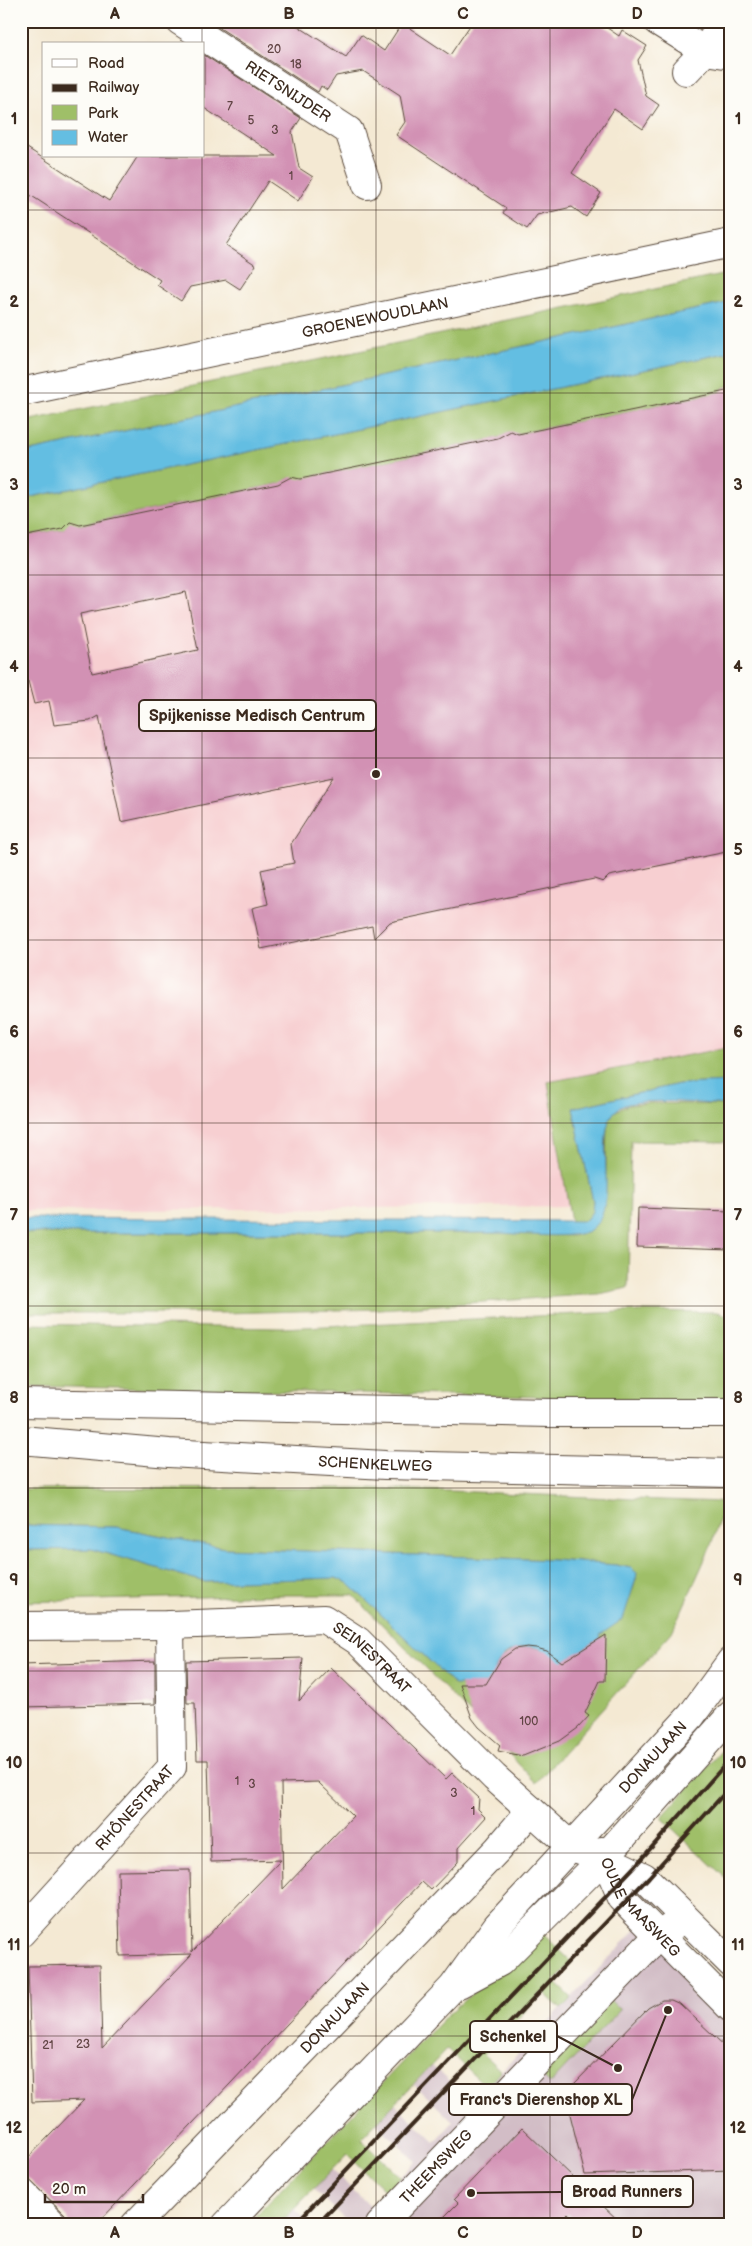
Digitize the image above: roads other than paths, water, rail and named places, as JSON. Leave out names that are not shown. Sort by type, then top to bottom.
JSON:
[{"type":"street","name":"RIETSNIJDER","points":[[180,21],[349,131],[367,185]]},
{"type":"street","points":[[657,21],[718,53]]},
{"type":"street","points":[[718,53],[724,21]]},
{"type":"street","points":[[686,71],[718,53]]},
{"type":"street","name":"GROENEWOUDLAAN","points":[[21,392],[731,243]]},
{"type":"street","points":[[21,1403],[540,1413],[731,1413]]},
{"type":"street","name":"SCHENKELWEG","points":[[21,1440],[169,1453],[386,1465],[726,1475]]},
{"type":"street","name":"SEINESTRAAT","points":[[21,1626],[324,1619],[358,1641],[494,1777],[572,1847]]},
{"type":"street","name":"RHÔNESTRAAT","points":[[21,1933],[172,1767],[170,1624]]},
{"type":"street","name":"DONAULAAN","points":[[226,2225],[453,1987],[497,1926],[606,1811],[692,1716],[731,1662]]},
{"type":"street","name":"DONAULAAN","points":[[453,1987],[500,1962],[604,1858],[731,1715]]},
{"type":"street","name":"DONAULAAN","points":[[135,2225],[497,1850],[531,1810]]},
{"type":"street","points":[[604,1858],[599,1842],[600,1830],[606,1811]]},
{"type":"street","points":[[572,1847],[604,1858]]},
{"type":"street","name":"OUDE MAASWEG","points":[[604,1858],[644,1877],[731,1963]]},
{"type":"street","name":"OUDE MAASWEG","points":[[604,1858],[622,1898],[731,2008]]},
{"type":"street","name":"THEEMSWEG","points":[[380,2225],[658,1936],[684,1918]]},
{"type":"street","points":[[21,2192],[54,2225]]},
{"type":"water","points":[[731,302],[731,352],[21,499],[21,453]]},
{"type":"water","points":[[731,1082],[731,1105],[651,1101],[628,1104],[615,1112],[608,1125],[606,1142],[605,1201],[600,1218],[590,1230],[583,1233],[547,1236],[500,1233],[21,1233],[21,1218],[585,1221],[592,1212],[593,1201],[573,1108],[679,1084]]},
{"type":"water","points":[[21,1525],[116,1527],[224,1548],[554,1560],[616,1565],[631,1568],[637,1573],[623,1619],[600,1635],[601,1638],[560,1664],[539,1648],[518,1648],[501,1659],[495,1669],[492,1684],[455,1685],[348,1583],[336,1578],[205,1582],[91,1549],[21,1550]]},
{"type":"railway","points":[[294,2225],[635,1866],[731,1758]]},
{"type":"railway","points":[[317,2225],[649,1877],[731,1786]]},
{"type":"place","name":"Spijkenisse Medisch Centrum","points":[[376,774]]},
{"type":"place","name":"Franc's Dierenshop XL","points":[[668,2010]]},
{"type":"place","name":"Schenkel","points":[[618,2068]]},
{"type":"place","name":"Broad Runners","points":[[471,2193]]}]
